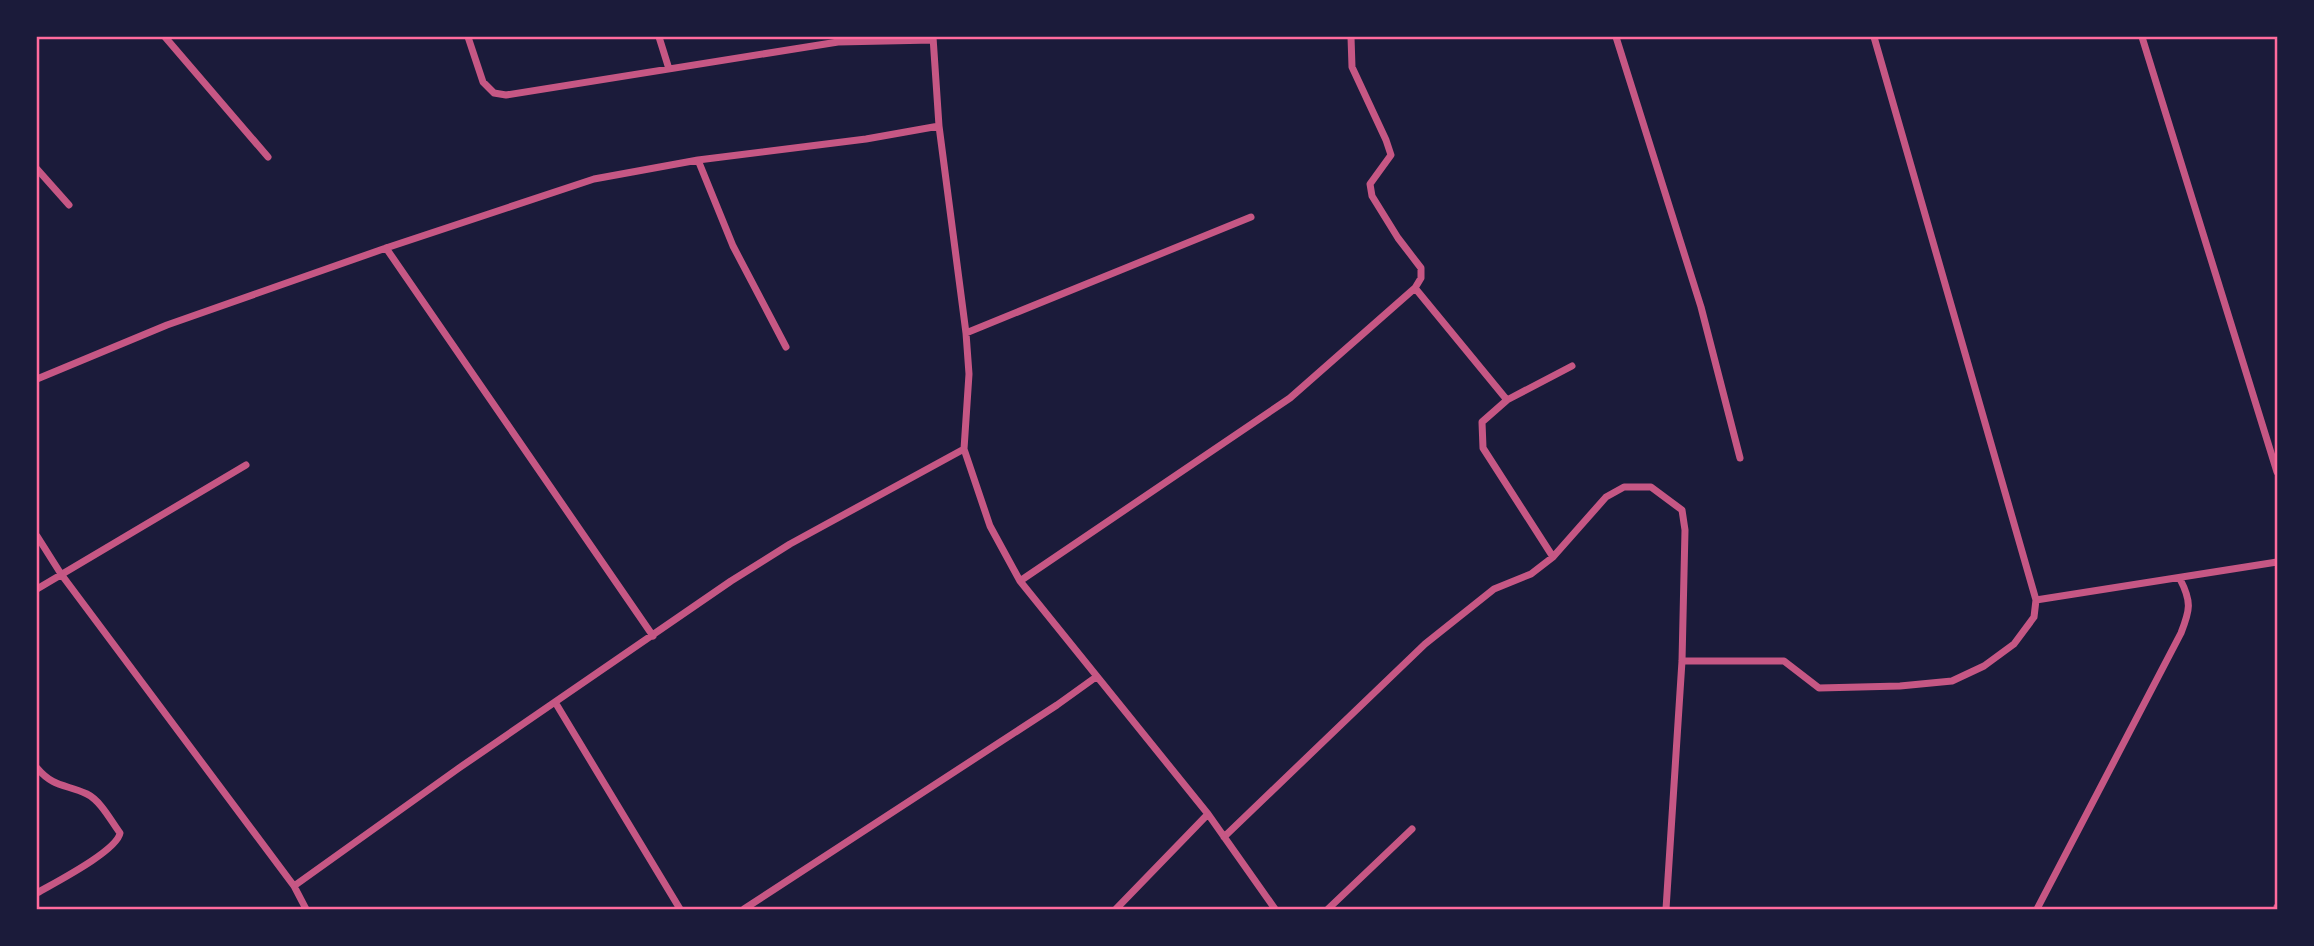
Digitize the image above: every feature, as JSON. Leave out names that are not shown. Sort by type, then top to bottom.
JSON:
[{"type":"street","points":[[165,37],[268,157]]},
{"type":"street","points":[[468,37],[483,82],[494,93],[506,95],[838,42],[933,38],[939,126],[966,333],[969,374],[964,449],[990,526],[1020,581],[1208,814],[1275,909]]},
{"type":"street","points":[[659,37],[669,69]]},
{"type":"street","points":[[1020,581],[1290,398],[1415,288],[1421,278],[1421,268],[1398,238],[1372,196],[1370,184],[1391,155],[1352,67],[1351,37]]},
{"type":"street","points":[[1616,37],[1701,307],[1740,458]]},
{"type":"street","points":[[1682,661],[1784,662],[1819,688],[1900,686],[1952,681],[1984,666],[2014,644],[2034,617],[2036,600],[1874,37]]},
{"type":"street","points":[[2142,37],[2277,472]]},
{"type":"street","points":[[37,379],[167,325],[594,179],[698,160],[866,139],[939,126]]},
{"type":"street","points":[[698,160],[733,246],[786,347]]},
{"type":"street","points":[[37,169],[69,205]]},
{"type":"street","points":[[966,333],[1251,217]]},
{"type":"street","points":[[386,248],[653,636]]},
{"type":"street","points":[[1415,288],[1507,400]]},
{"type":"street","points":[[1553,557],[1483,448],[1482,422],[1507,400],[1572,366]]},
{"type":"street","points":[[294,886],[731,581],[790,544],[964,449]]},
{"type":"street","points":[[37,589],[246,465]]},
{"type":"street","points":[[1224,836],[1425,644],[1494,589],[1531,573],[1553,557],[1606,497],[1624,487],[1651,487],[1682,510],[1685,530],[1682,661],[1666,909]]},
{"type":"street","points":[[37,536],[61,574],[294,886],[306,909]]},
{"type":"street","points":[[2036,600],[2277,562]]},
{"type":"street","points":[[2037,909],[2181,633],[2189,612],[2189,595],[2180,579]]},
{"type":"street","points":[[744,909],[1058,705],[1096,677]]},
{"type":"street","points":[[555,702],[680,909]]},
{"type":"street","points":[[37,768],[61,787],[87,794],[96,800],[120,834],[119,839],[95,859],[37,893]]},
{"type":"street","points":[[1116,909],[1208,814]]},
{"type":"street","points":[[1328,909],[1412,829]]}]
